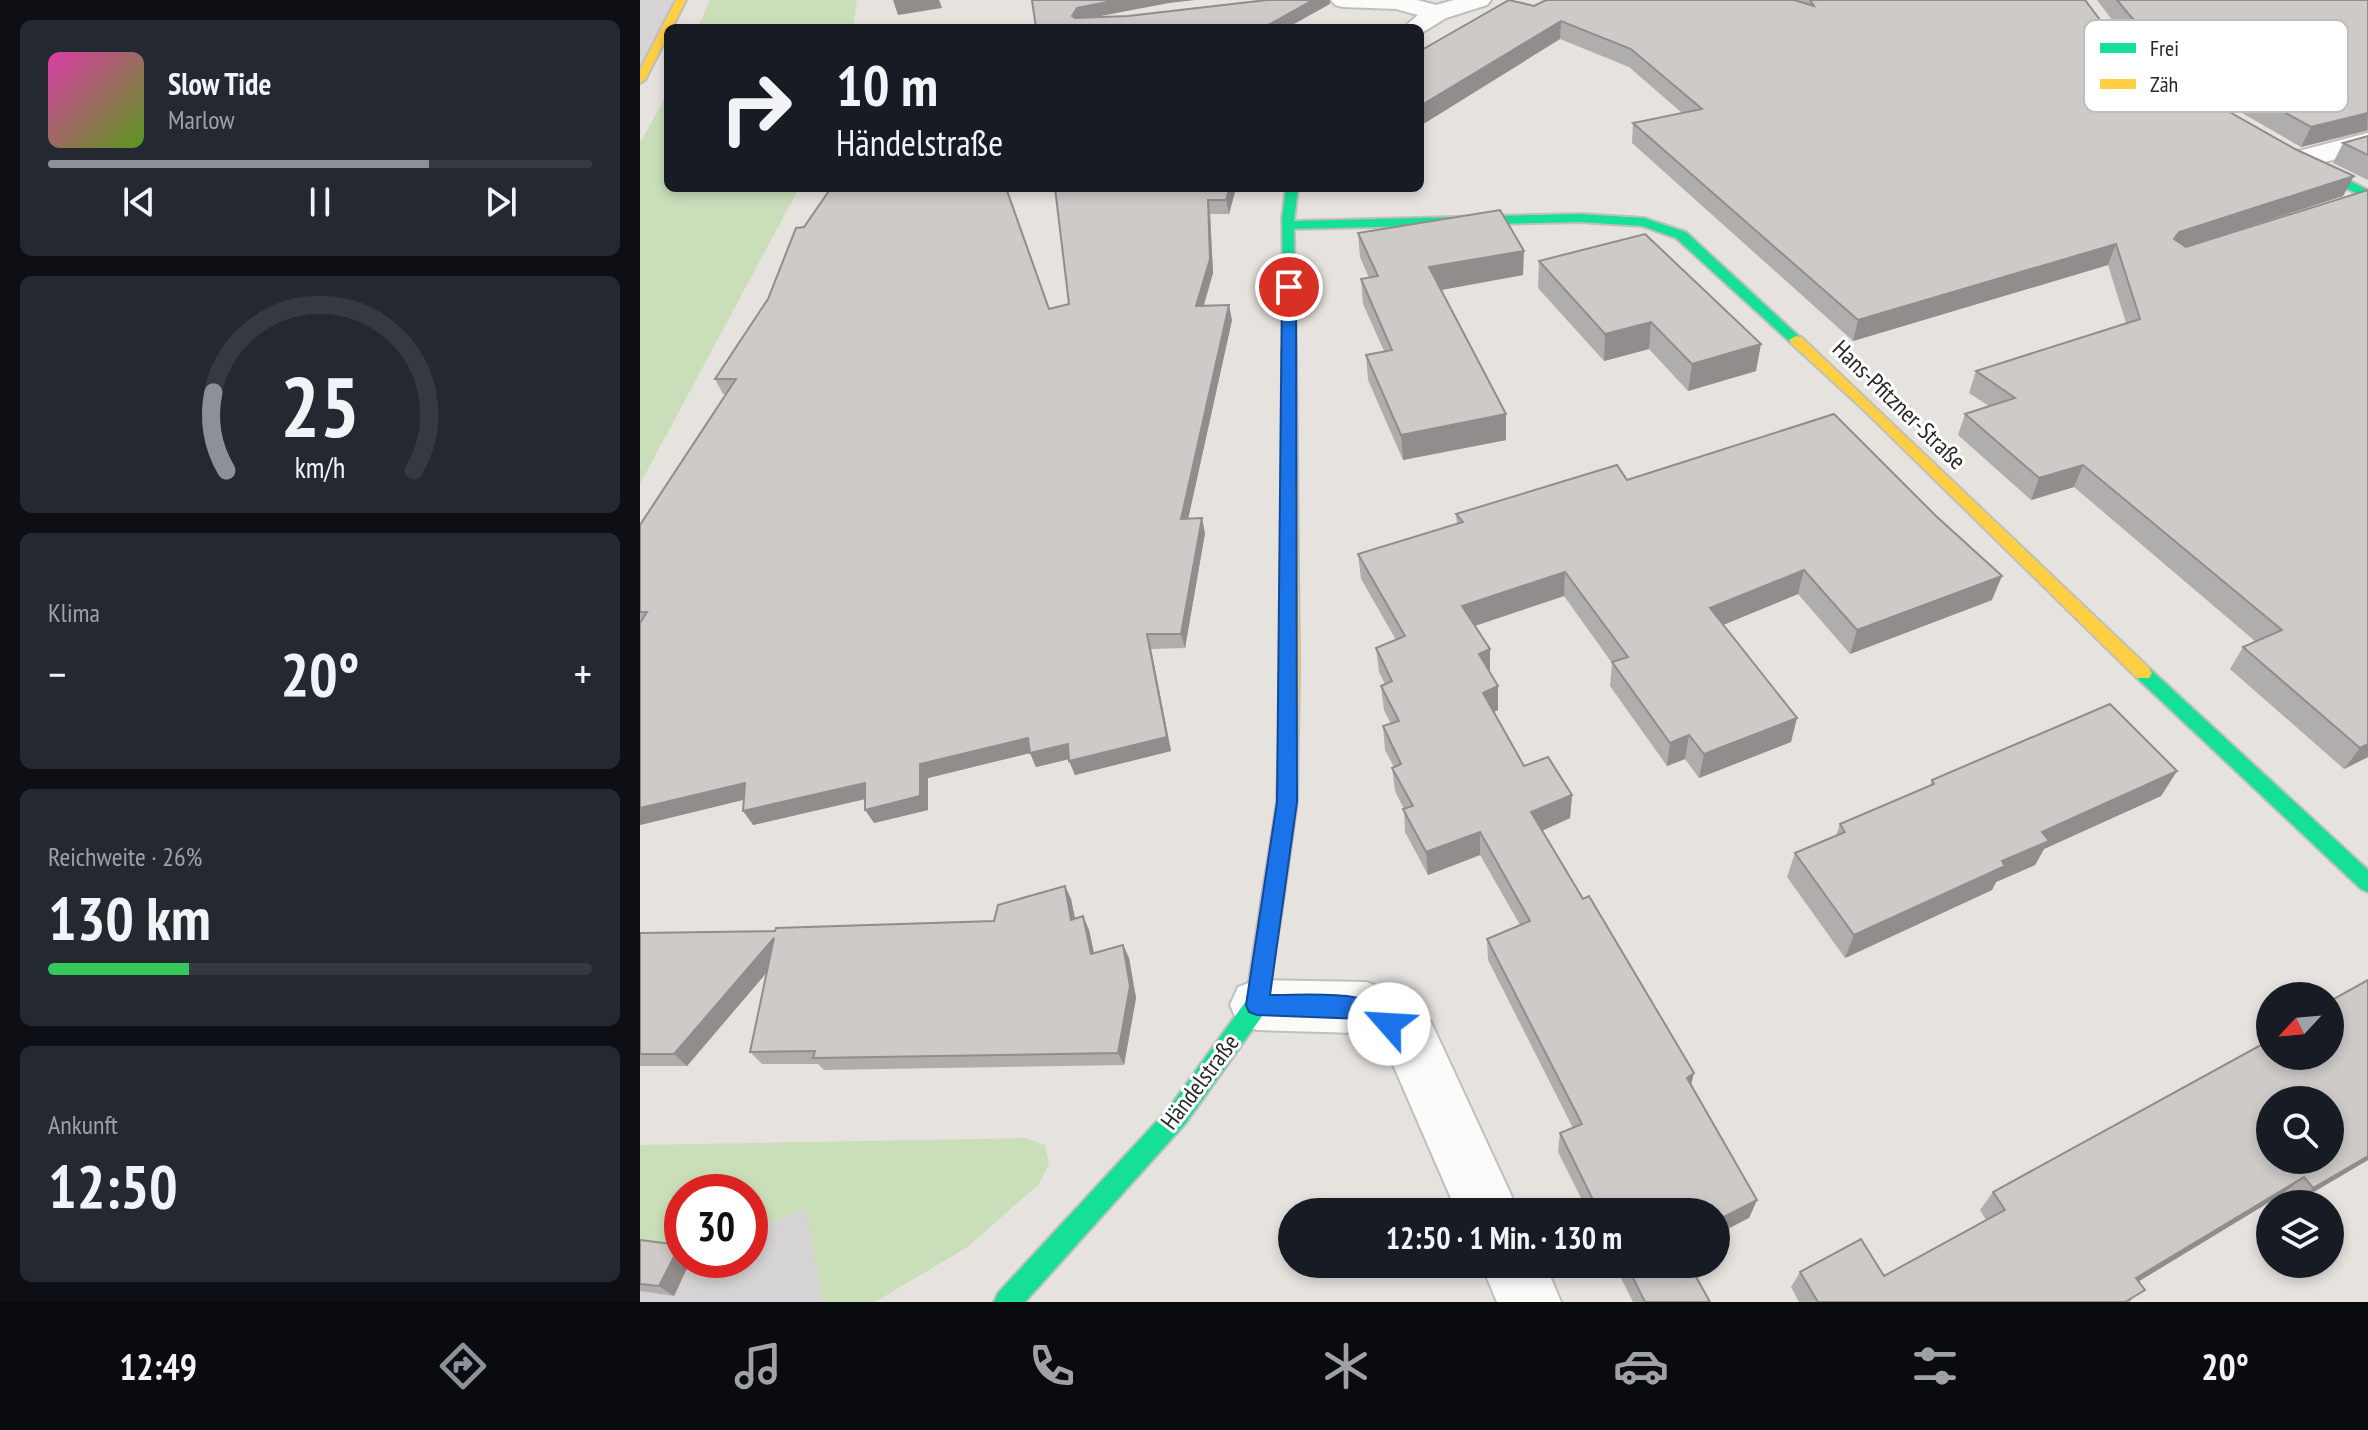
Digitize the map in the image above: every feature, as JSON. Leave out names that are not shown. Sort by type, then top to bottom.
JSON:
[{"type":"street","points":[[669,24],[681,0]]},
{"type":"street","points":[[1343,0],[1397,2],[1437,13]]},
{"type":"street","points":[[1421,24],[1437,13],[1479,0]]},
{"type":"street","points":[[640,80],[664,33]]},
{"type":"street","points":[[2291,156],[2368,142]]},
{"type":"street","points":[[2291,156],[2368,195]]},
{"type":"street","name":"Händelstraße","points":[[1007,1302],[1177,1116],[1257,1005],[1287,802],[1289,225],[1292,192]]},
{"type":"street","name":"Hans-Pfitzner-Straße","points":[[1289,225],[1353,220],[1579,219],[1649,221],[1681,235],[1870,408],[2110,643],[2368,883]]},
{"type":"street","points":[[1257,1005],[1367,1008],[1411,1041],[1482,1198]]},
{"type":"street","points":[[1518,1278],[1529,1302]]},
{"type":"shaded area","points":[[640,0],[681,0],[669,24],[664,24],[664,33],[640,80]]},
{"type":"shaded area","points":[[805,1209],[824,1302],[640,1302],[640,1246],[664,1254],[664,1278],[768,1278],[768,1224]]},
{"type":"green space","points":[[710,0],[857,0],[854,24],[700,24]]},
{"type":"green space","points":[[664,99],[664,192],[797,192],[640,484],[640,143]]},
{"type":"green space","points":[[1025,1138],[1045,1145],[1049,1164],[1039,1184],[966,1248],[875,1302],[824,1302],[805,1209],[768,1224],[768,1174],[664,1174],[664,1249],[640,1246],[640,1145]]},
{"type":"building","points":[[1032,0],[1118,0],[1077,8],[1072,16],[1075,18],[1128,16],[1267,0],[1313,0],[1270,24],[1035,24]]},
{"type":"building","points":[[1509,0],[1534,6],[1546,0],[1794,0],[1814,6],[1810,0],[2085,0],[2100,20],[2084,20],[2084,112],[2230,112],[2295,149],[2354,176],[2179,232],[2174,239],[2186,247],[2368,190],[2368,744],[2360,748],[2243,647],[2282,630],[2083,465],[2039,478],[1965,414],[2015,398],[1976,371],[2140,319],[2116,244],[1858,320],[1633,123],[1702,109],[1631,49],[1561,21],[1424,104],[1424,49]]},
{"type":"building","points":[[2117,0],[2368,0],[2368,113],[2311,127],[2284,112],[2348,112],[2348,20],[2132,18]]},
{"type":"building","points":[[2368,136],[2368,155],[2343,143]]},
{"type":"building","points":[[828,192],[1007,192],[1049,309],[1069,304],[1055,192],[1229,192],[1226,200],[1208,200],[1210,259],[1196,306],[1229,305],[1181,519],[1202,518],[1181,634],[1147,634],[1167,737],[1069,761],[1068,744],[1030,753],[1028,738],[920,764],[920,796],[865,810],[865,783],[743,811],[745,783],[640,808],[640,623],[647,612],[640,612],[640,525],[736,379],[715,379],[768,299],[796,228],[804,227]]},
{"type":"building","points":[[1500,210],[1524,251],[1429,267],[1506,414],[1401,435],[1366,355],[1392,350],[1361,279],[1378,276],[1358,233]]},
{"type":"building","points":[[1645,234],[1761,344],[1692,364],[1651,322],[1605,334],[1539,261]]},
{"type":"building","points":[[1834,414],[1936,516],[2002,576],[1857,630],[1804,570],[1710,608],[1797,718],[1704,754],[1689,735],[1670,743],[1612,662],[1628,657],[1565,572],[1462,606],[1490,649],[1479,654],[1498,686],[1483,693],[1524,766],[1548,757],[1572,795],[1531,812],[1583,899],[1589,896],[1694,1073],[1687,1078],[1757,1200],[1730,1214],[1730,1198],[1592,1198],[1560,1133],[1582,1124],[1487,939],[1530,921],[1480,832],[1426,852],[1403,809],[1413,806],[1392,768],[1401,764],[1383,726],[1399,721],[1381,686],[1392,681],[1376,648],[1405,636],[1358,554],[1463,522],[1456,514],[1617,465],[1627,480]]},
{"type":"building","points":[[2110,704],[2177,771],[2042,832],[2049,841],[2002,861],[2005,866],[1854,935],[1795,853],[1845,832],[1840,824],[1934,784],[1932,780]]},
{"type":"building","points":[[1065,886],[1071,920],[1083,916],[1091,954],[1123,945],[1130,986],[1118,1053],[813,1058],[815,1051],[750,1052],[774,938],[674,1054],[640,1054],[640,933],[775,931],[776,928],[994,921],[998,905]]},
{"type":"building","points":[[2368,980],[2368,1156],[2344,1170],[2344,1086],[2256,1086],[2256,1174],[2337,1174],[2313,1188],[2304,1177],[2282,1190],[2256,1190],[2256,1206],[2136,1278],[2145,1290],[2125,1302],[1818,1302],[1800,1272],[1861,1239],[1884,1276],[2005,1210],[1993,1192],[2256,1048],[2256,1070],[2344,1070],[2344,993]]},
{"type":"building","points":[[640,1240],[664,1243],[664,1276],[659,1286],[640,1284]]},
{"type":"building","points":[[1633,1278],[1697,1278],[1710,1302],[1645,1302]]},
{"type":"traffic: fast","points":[[2296,159],[2368,195]]},
{"type":"traffic: fast","points":[[1289,351],[1288,218],[1291,192]]},
{"type":"traffic: fast","points":[[1289,225],[1580,218],[1644,222],[1681,235],[1796,340]]},
{"type":"traffic: fast","points":[[2143,673],[2368,883]]},
{"type":"traffic: fast","points":[[1007,1302],[1177,1116],[1257,1005],[1271,909]]},
{"type":"traffic: slow","points":[[669,24],[681,0]]},
{"type":"traffic: slow","points":[[640,80],[664,33]]},
{"type":"traffic: slow","points":[[1796,340],[2143,673]]},
{"type":"traffic: slow","points":[[1271,909],[1287,802],[1289,351]]},
{"type":"route","points":[[1289,287],[1290,666],[1287,802],[1257,1005],[1367,1008],[1389,1024]]}]
